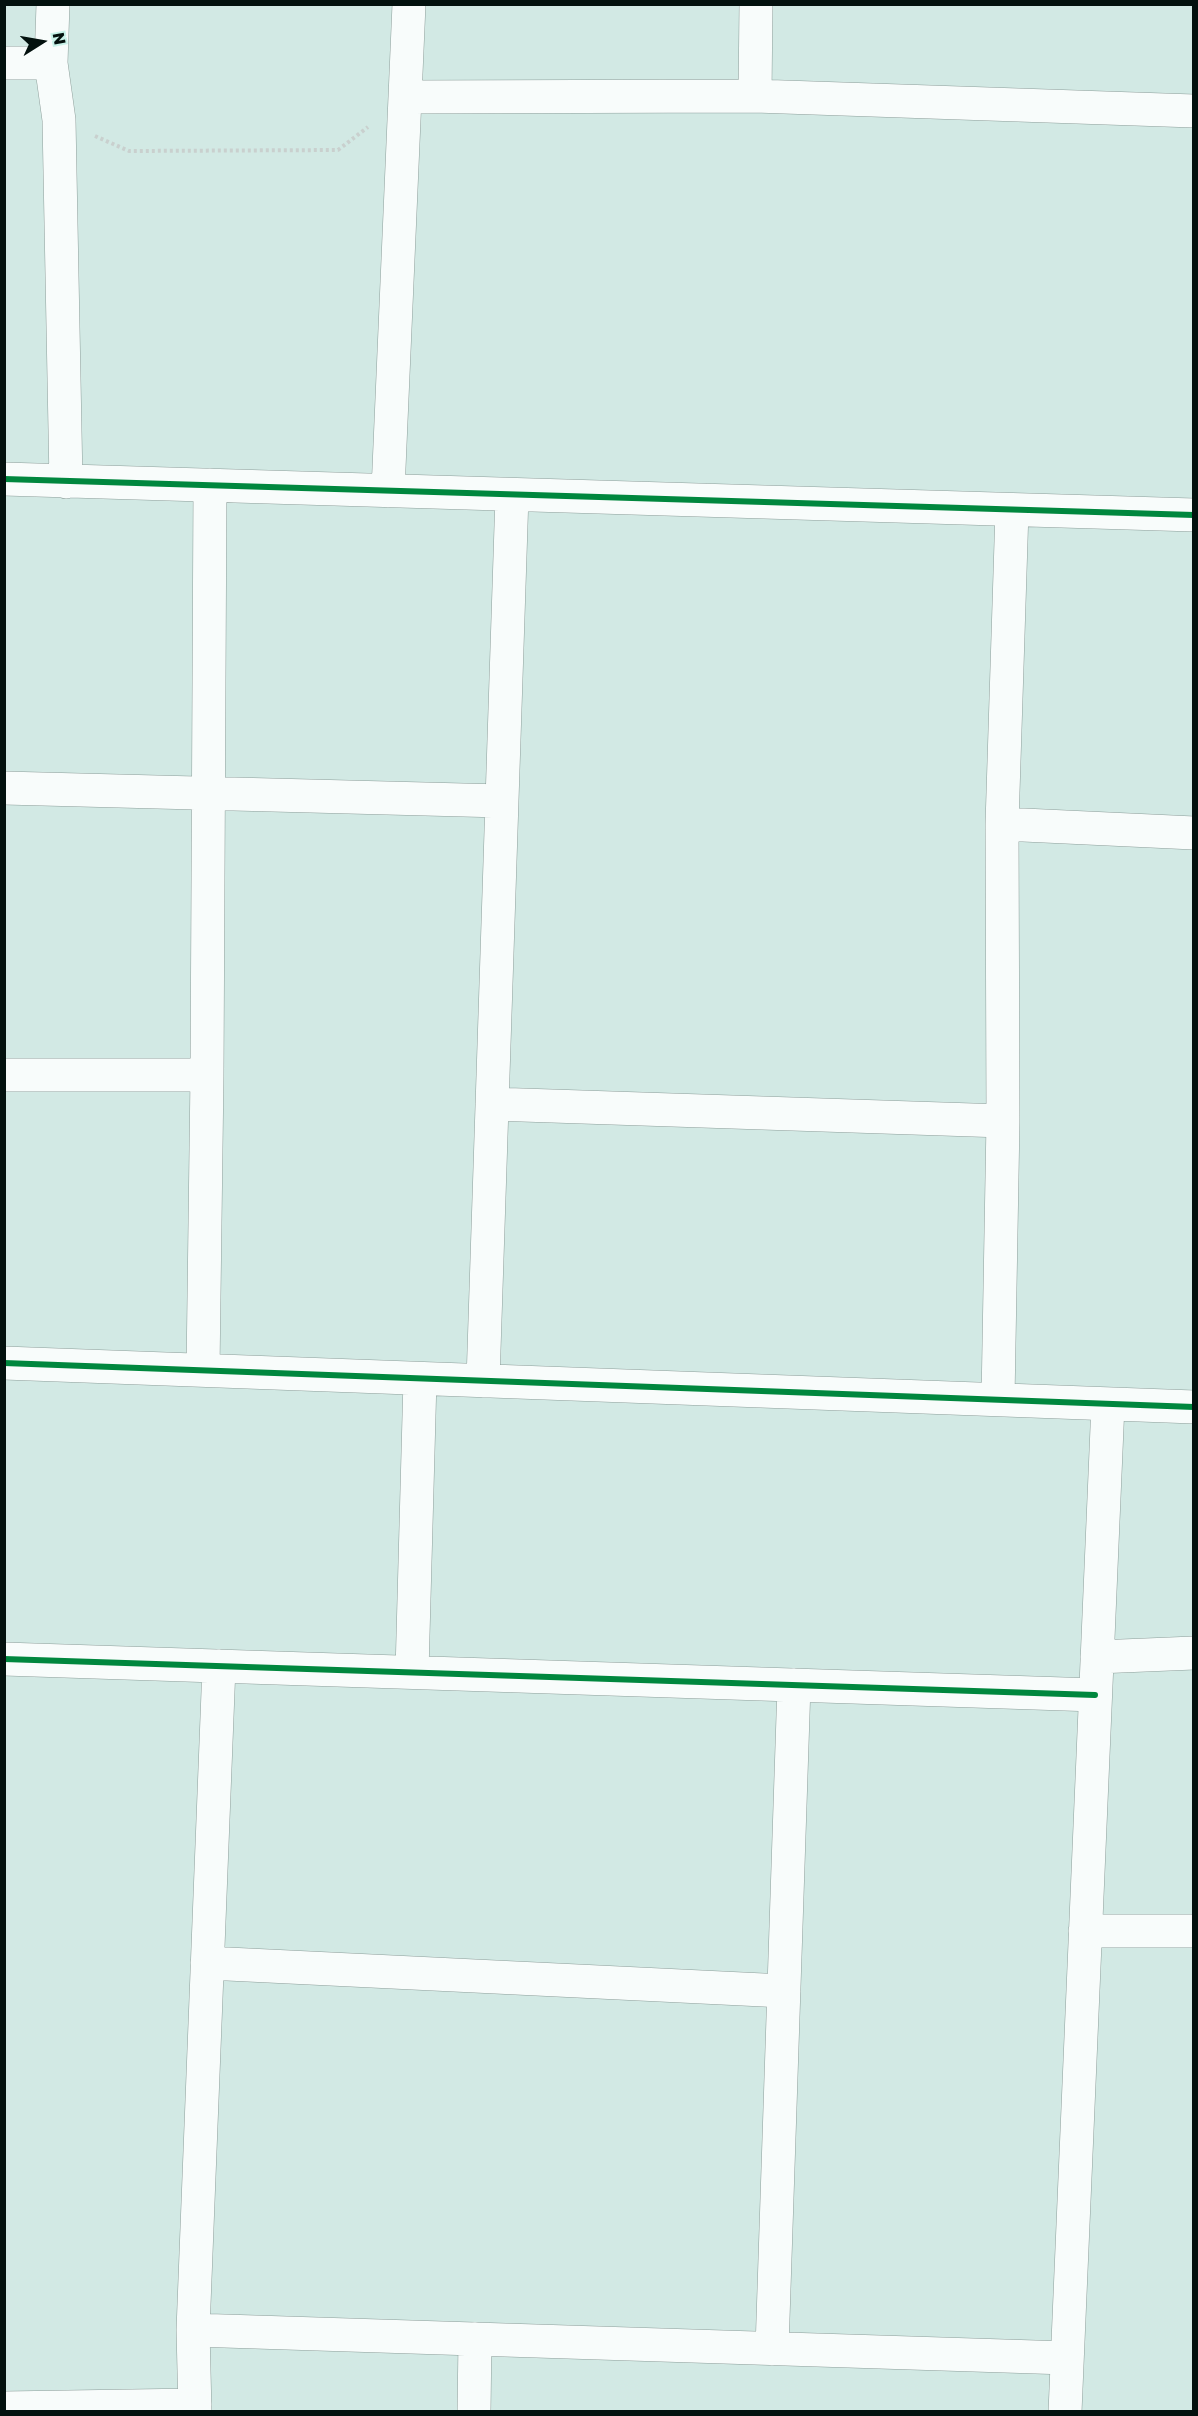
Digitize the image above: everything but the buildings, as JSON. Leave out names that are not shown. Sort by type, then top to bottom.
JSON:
[{"type":"street","points":[[53,4],[51,63],[59,120],[66,482]]},
{"type":"street","points":[[388,491],[409,4]]},
{"type":"street","points":[[755,96],[756,4]]},
{"type":"street","points":[[4,63],[51,63]]},
{"type":"street","points":[[406,97],[755,96],[1194,111]]},
{"type":"street","points":[[4,479],[1194,515]]},
{"type":"street","points":[[203,1370],[210,485]]},
{"type":"street","points":[[483,1381],[512,495]]},
{"type":"street","points":[[998,1400],[1003,1121],[1002,824],[1012,510]]},
{"type":"street","points":[[4,788],[502,801]]},
{"type":"street","points":[[1002,824],[1194,833]]},
{"type":"street","points":[[4,1075],[207,1075]]},
{"type":"street","points":[[492,1104],[1003,1121]]},
{"type":"street","points":[[4,1363],[1194,1407]]},
{"type":"street","points":[[412,1672],[420,1378]]},
{"type":"street","points":[[1065,2412],[1108,1404]]},
{"type":"street","points":[[1097,1657],[1194,1653]]},
{"type":"street","points":[[4,1659],[1095,1695]]},
{"type":"street","points":[[4,2408],[195,2408],[193,2330],[219,1666]]},
{"type":"street","points":[[772,2349],[794,1685]]},
{"type":"street","points":[[1085,1931],[1194,1930]]},
{"type":"street","points":[[207,1963],[784,1991]]},
{"type":"street","points":[[193,2330],[1067,2358]]},
{"type":"street","points":[[474,2412],[475,2339]]},
{"type":"path","points":[[59,120],[129,151],[338,150],[406,97]]},
{"type":"cycle path","points":[[4,479],[1194,515]]},
{"type":"cycle path","points":[[4,1363],[1194,1407]]},
{"type":"cycle path","points":[[4,1659],[1095,1695]]}]
